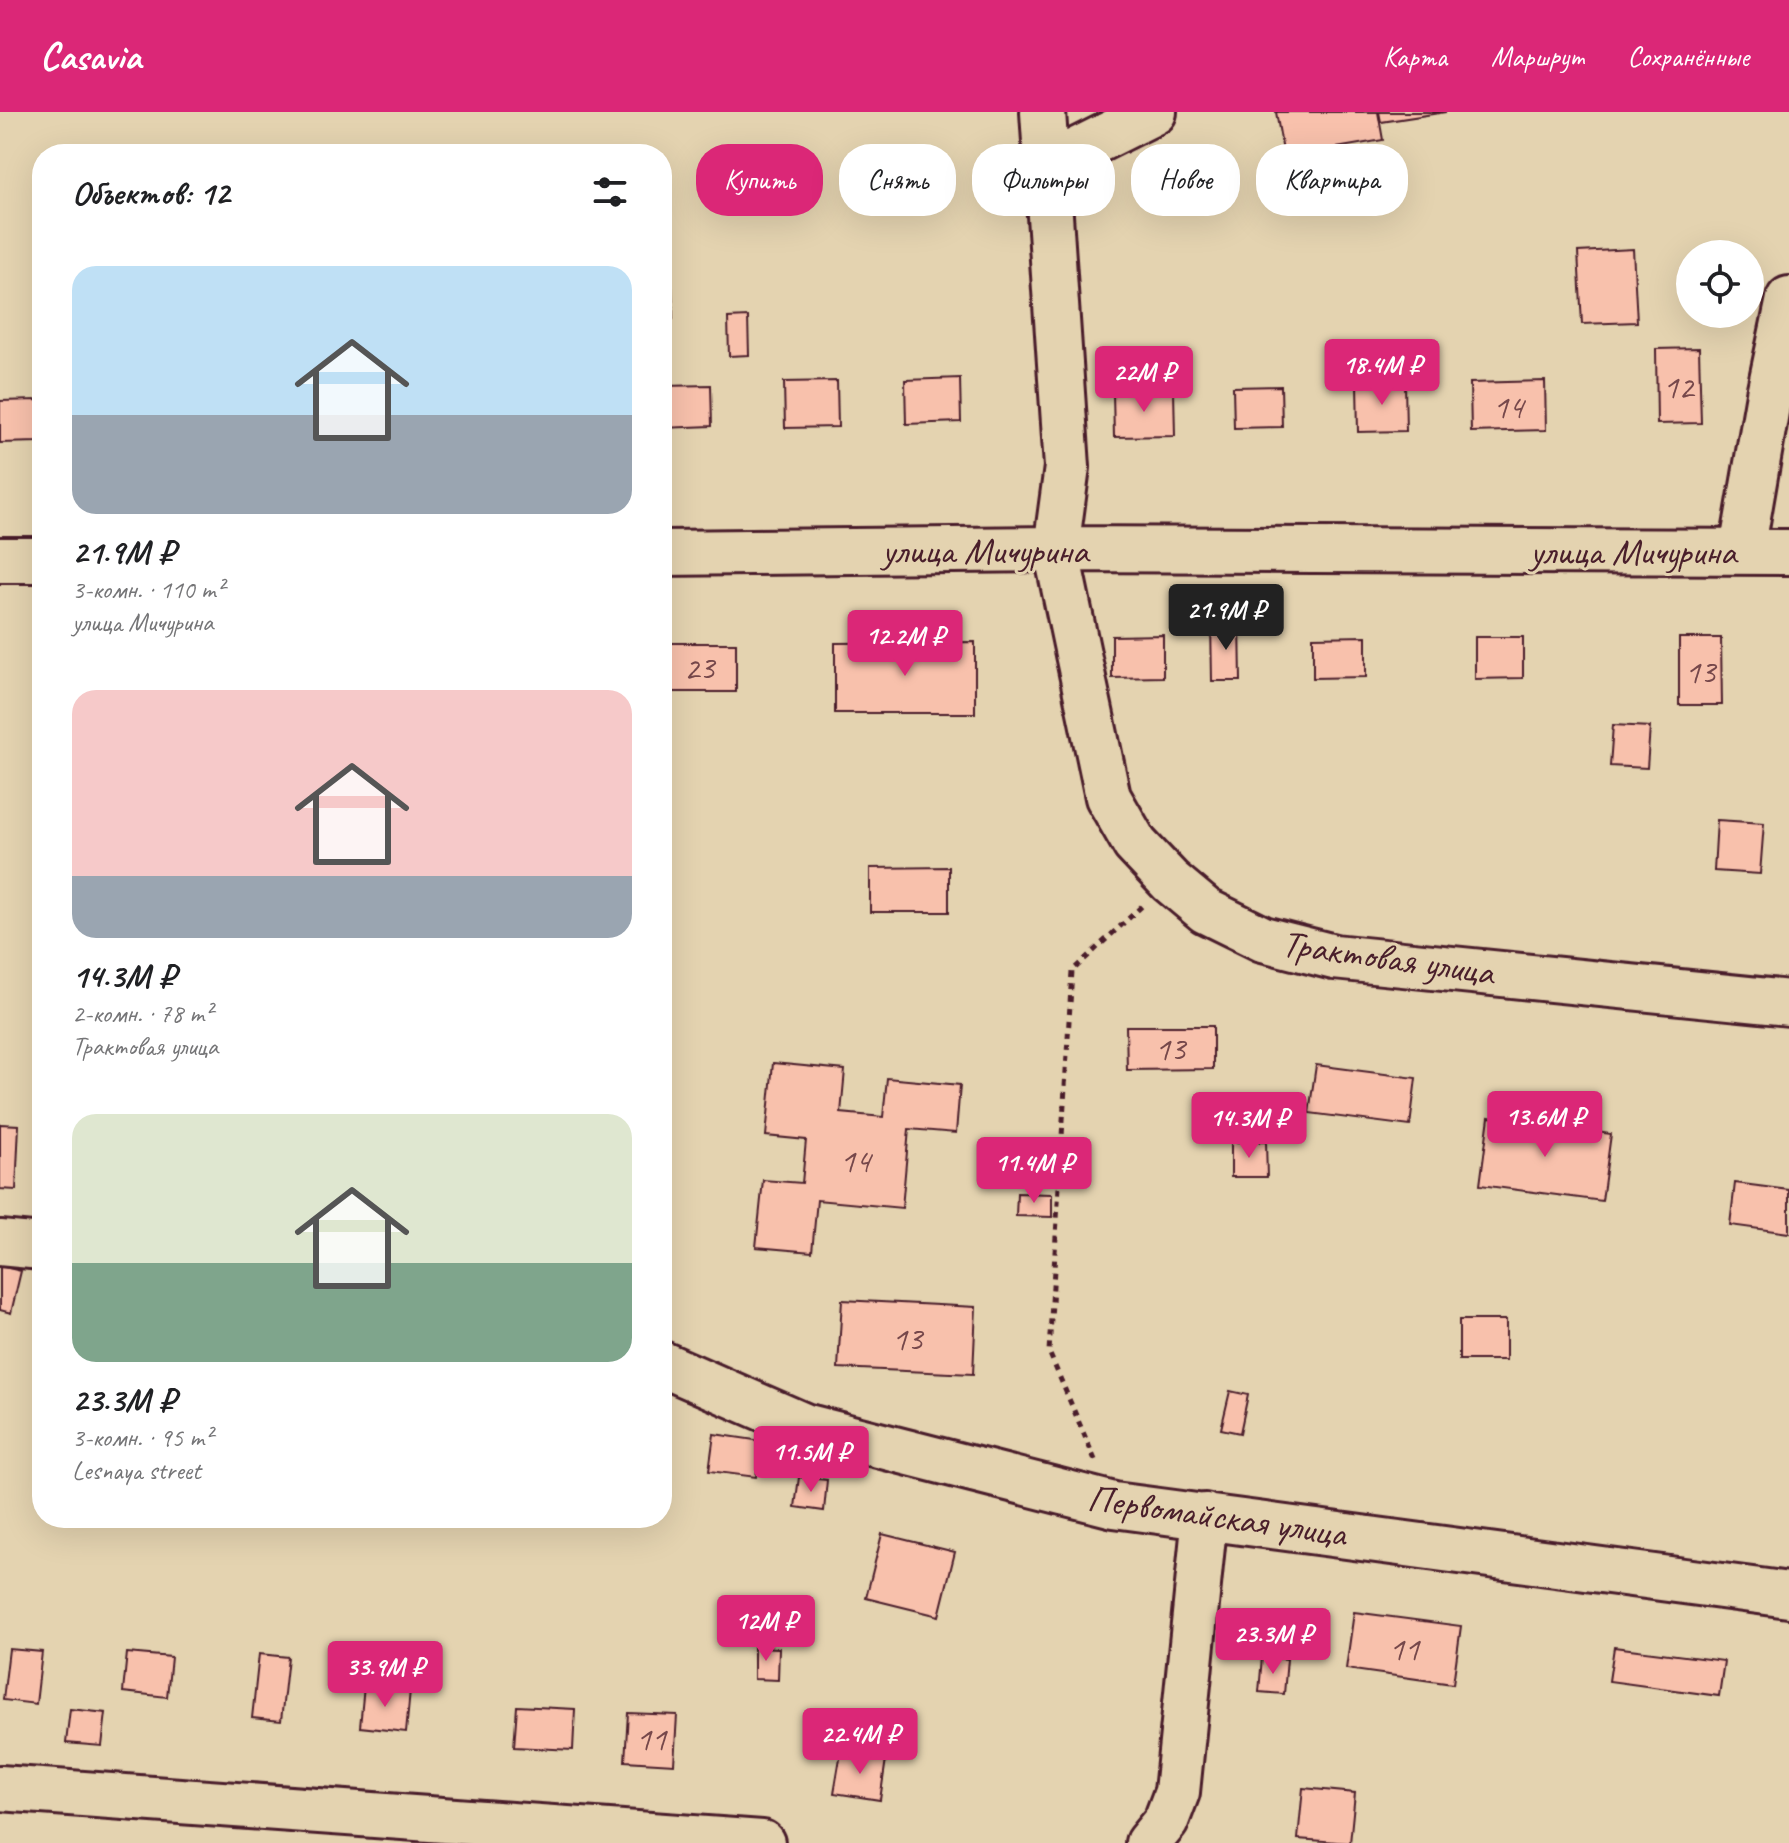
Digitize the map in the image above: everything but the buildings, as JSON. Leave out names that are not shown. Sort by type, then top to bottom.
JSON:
[{"type":"street","name":"Трактовая улица","points":[[1043,112],[1046,144]]},
{"type":"street","points":[[1090,144],[1154,112]]},
{"type":"street","name":"Трактовая улица","points":[[1051,216],[1067,467],[1056,549],[1108,797],[1135,844],[1170,881],[1206,911],[1263,939],[1334,957],[1789,1003]]},
{"type":"street","points":[[1742,551],[1789,299]]},
{"type":"street","name":"улица Мичурина","points":[[672,553],[1056,549],[1789,552]]},
{"type":"street","points":[[0,560],[32,560]]},
{"type":"street","points":[[0,1243],[32,1246]]},
{"type":"street","name":"Первомайская улица","points":[[672,1368],[804,1426],[1114,1505],[1789,1595]]},
{"type":"street","points":[[1148,1843],[1166,1821],[1177,1792],[1205,1516]]},
{"type":"street","points":[[0,1788],[762,1843]]},
{"type":"path","points":[[1114,1505],[1049,1352],[1072,971],[1170,881]]}]
